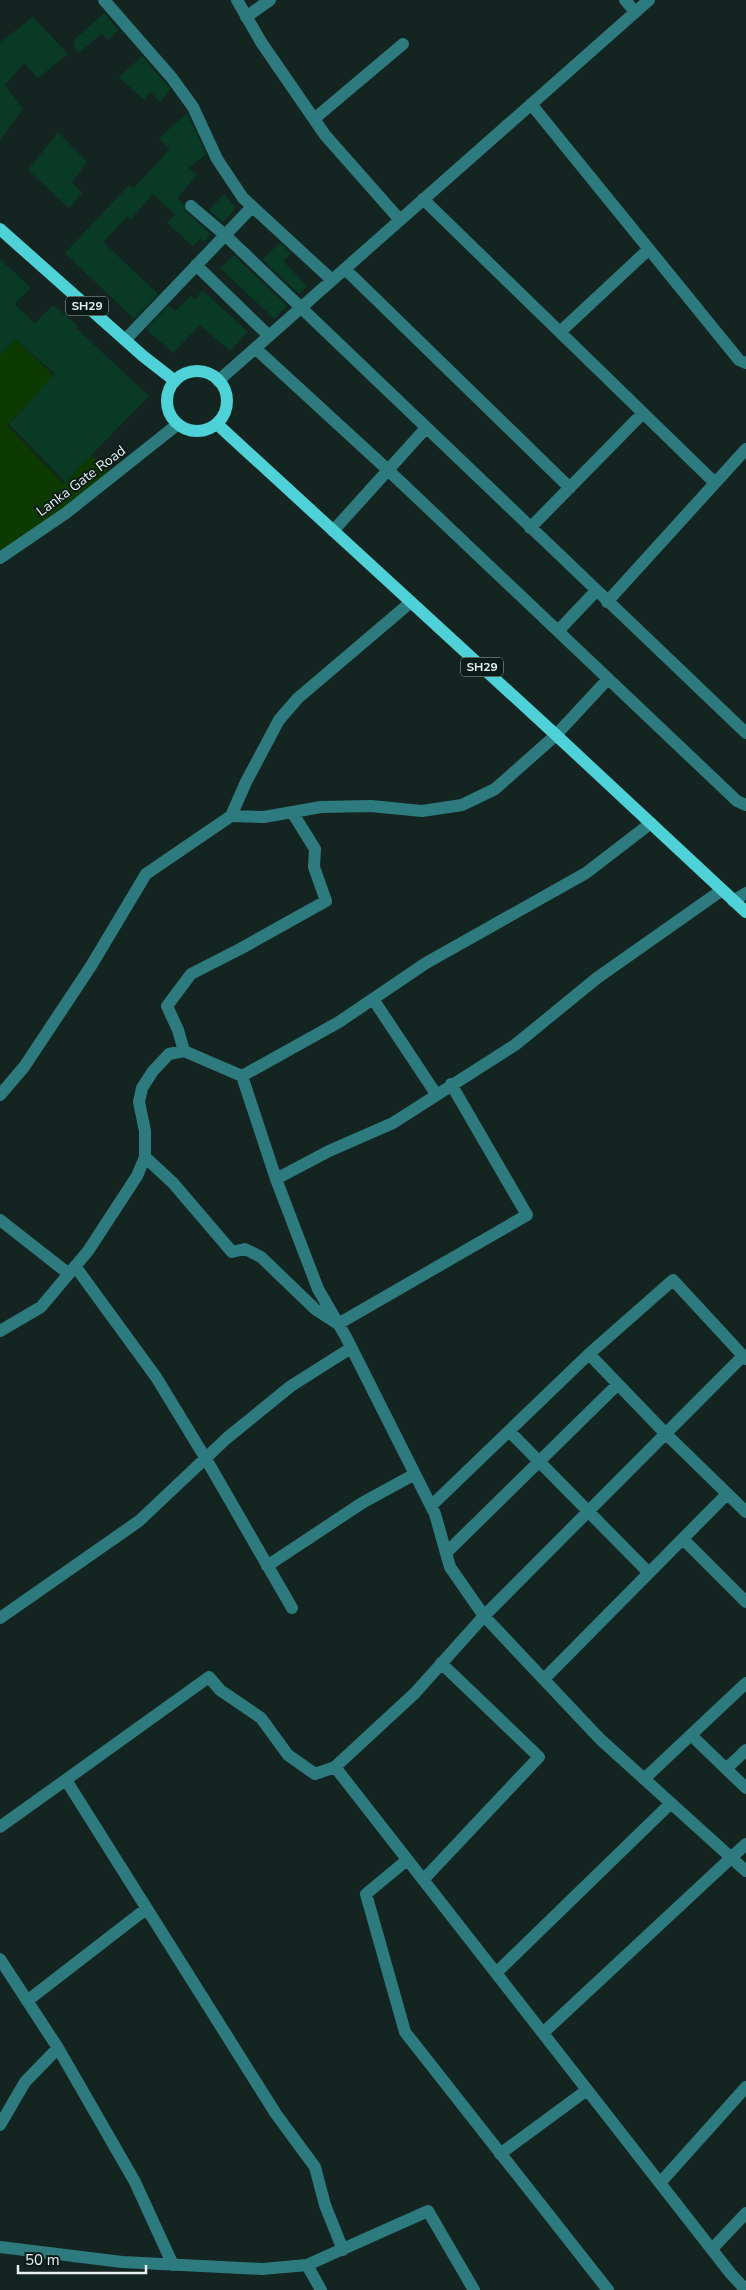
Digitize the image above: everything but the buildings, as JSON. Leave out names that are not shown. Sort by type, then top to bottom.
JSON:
[{"type":"main road","name":"SH29","points":[[0,229],[125,340],[175,381]]},
{"type":"main road","points":[[201,372],[218,380],[227,398],[223,416],[216,424],[208,429],[198,431],[188,430],[178,424],[172,417],[167,399],[169,389],[175,381],[182,375],[201,372]]},
{"type":"main road","name":"SH29","points":[[216,424],[556,735],[746,912]]},
{"type":"street","points":[[104,0],[172,78],[193,107],[217,159],[243,198],[332,280]]},
{"type":"street","points":[[237,0],[246,17],[325,135],[400,220]]},
{"type":"street","points":[[246,17],[270,0]]},
{"type":"street","points":[[625,0],[635,12]]},
{"type":"street","points":[[218,380],[649,0]]},
{"type":"street","points":[[314,119],[403,44]]},
{"type":"street","points":[[531,104],[739,360],[746,363]]},
{"type":"street","points":[[423,199],[714,482]]},
{"type":"street","points":[[191,206],[226,235],[746,734]]},
{"type":"street","points":[[125,340],[252,207]]},
{"type":"street","points":[[560,332],[649,249]]},
{"type":"street","points":[[196,265],[269,336]]},
{"type":"street","points":[[345,269],[570,488]]},
{"type":"street","points":[[255,348],[388,470],[737,801],[746,805]]},
{"type":"street","points":[[530,528],[643,413]]},
{"type":"street","name":"Lanka Gate Road","points":[[0,558],[66,513],[178,424]]},
{"type":"street","points":[[333,531],[426,428]]},
{"type":"street","points":[[608,602],[714,482],[746,449]]},
{"type":"street","points":[[558,631],[596,590]]},
{"type":"street","points":[[0,1095],[24,1067],[86,974],[146,874],[231,816],[246,782],[279,720],[298,698],[411,602]]},
{"type":"street","points":[[231,816],[264,817],[321,807],[371,806],[422,811],[462,805],[495,788],[556,735],[608,678]]},
{"type":"street","points":[[184,1051],[178,1030],[167,1006],[190,974],[240,949],[326,900],[314,867],[315,849],[292,812]]},
{"type":"street","points":[[242,1076],[339,1022],[426,963],[586,873],[651,823]]},
{"type":"street","points":[[276,1179],[330,1151],[394,1123],[451,1084],[515,1045],[597,978],[722,890]]},
{"type":"street","points":[[733,901],[746,892]]},
{"type":"street","points":[[373,999],[436,1094]]},
{"type":"street","points":[[0,1331],[41,1307],[88,1250],[137,1176],[145,1158],[145,1130],[139,1102],[142,1088],[153,1071],[169,1054],[184,1051],[242,1076],[276,1179],[318,1289],[351,1348],[431,1506],[450,1567],[484,1616],[600,1739],[746,1871]]},
{"type":"street","points":[[338,1324],[526,1215],[451,1084]]},
{"type":"street","points":[[145,1158],[173,1183],[232,1252],[246,1249],[261,1257],[315,1309],[338,1324]]},
{"type":"street","points":[[0,1220],[72,1270],[156,1377],[292,1608]]},
{"type":"street","points":[[0,1827],[209,1677],[220,1690],[261,1718],[288,1755],[315,1774],[335,1767],[415,1693],[484,1616],[744,1357],[673,1280],[589,1354],[431,1506]]},
{"type":"street","points":[[0,1618],[139,1521],[206,1459],[291,1386],[351,1348]]},
{"type":"street","points":[[589,1354],[746,1512]]},
{"type":"street","points":[[446,1553],[618,1384]]},
{"type":"street","points":[[509,1431],[649,1574]]},
{"type":"street","points":[[267,1566],[362,1503],[415,1474]]},
{"type":"street","points":[[544,1679],[727,1494]]},
{"type":"street","points":[[683,1539],[746,1602]]},
{"type":"street","points":[[423,1880],[538,1757],[441,1663]]},
{"type":"street","points":[[644,1779],[746,1683]]},
{"type":"street","points":[[691,1735],[746,1788]]},
{"type":"street","points":[[726,1769],[746,1750]]},
{"type":"street","points":[[335,1767],[660,2183],[746,2290]]},
{"type":"street","points":[[66,1780],[276,2114],[315,2167],[325,2205],[343,2250]]},
{"type":"street","points":[[496,1973],[671,1803]]},
{"type":"street","points":[[543,2033],[746,1844]]},
{"type":"street","points":[[407,1860],[366,1894],[405,2032],[608,2290]]},
{"type":"street","points":[[27,2001],[146,1909]]},
{"type":"street","points":[[0,1959],[58,2048],[134,2182],[173,2264]]},
{"type":"street","points":[[0,2125],[25,2082],[58,2048]]},
{"type":"street","points":[[660,2183],[746,2087]]},
{"type":"street","points":[[500,2154],[588,2090]]},
{"type":"street","points":[[0,2246],[122,2262],[262,2270],[307,2265],[428,2211],[474,2290]]},
{"type":"street","points":[[712,2249],[746,2212]]},
{"type":"street","points":[[307,2265],[321,2290]]},
{"type":"green space","points":[[15,339],[54,376],[7,425],[64,484],[90,454],[113,476],[0,554],[0,355]]}]
